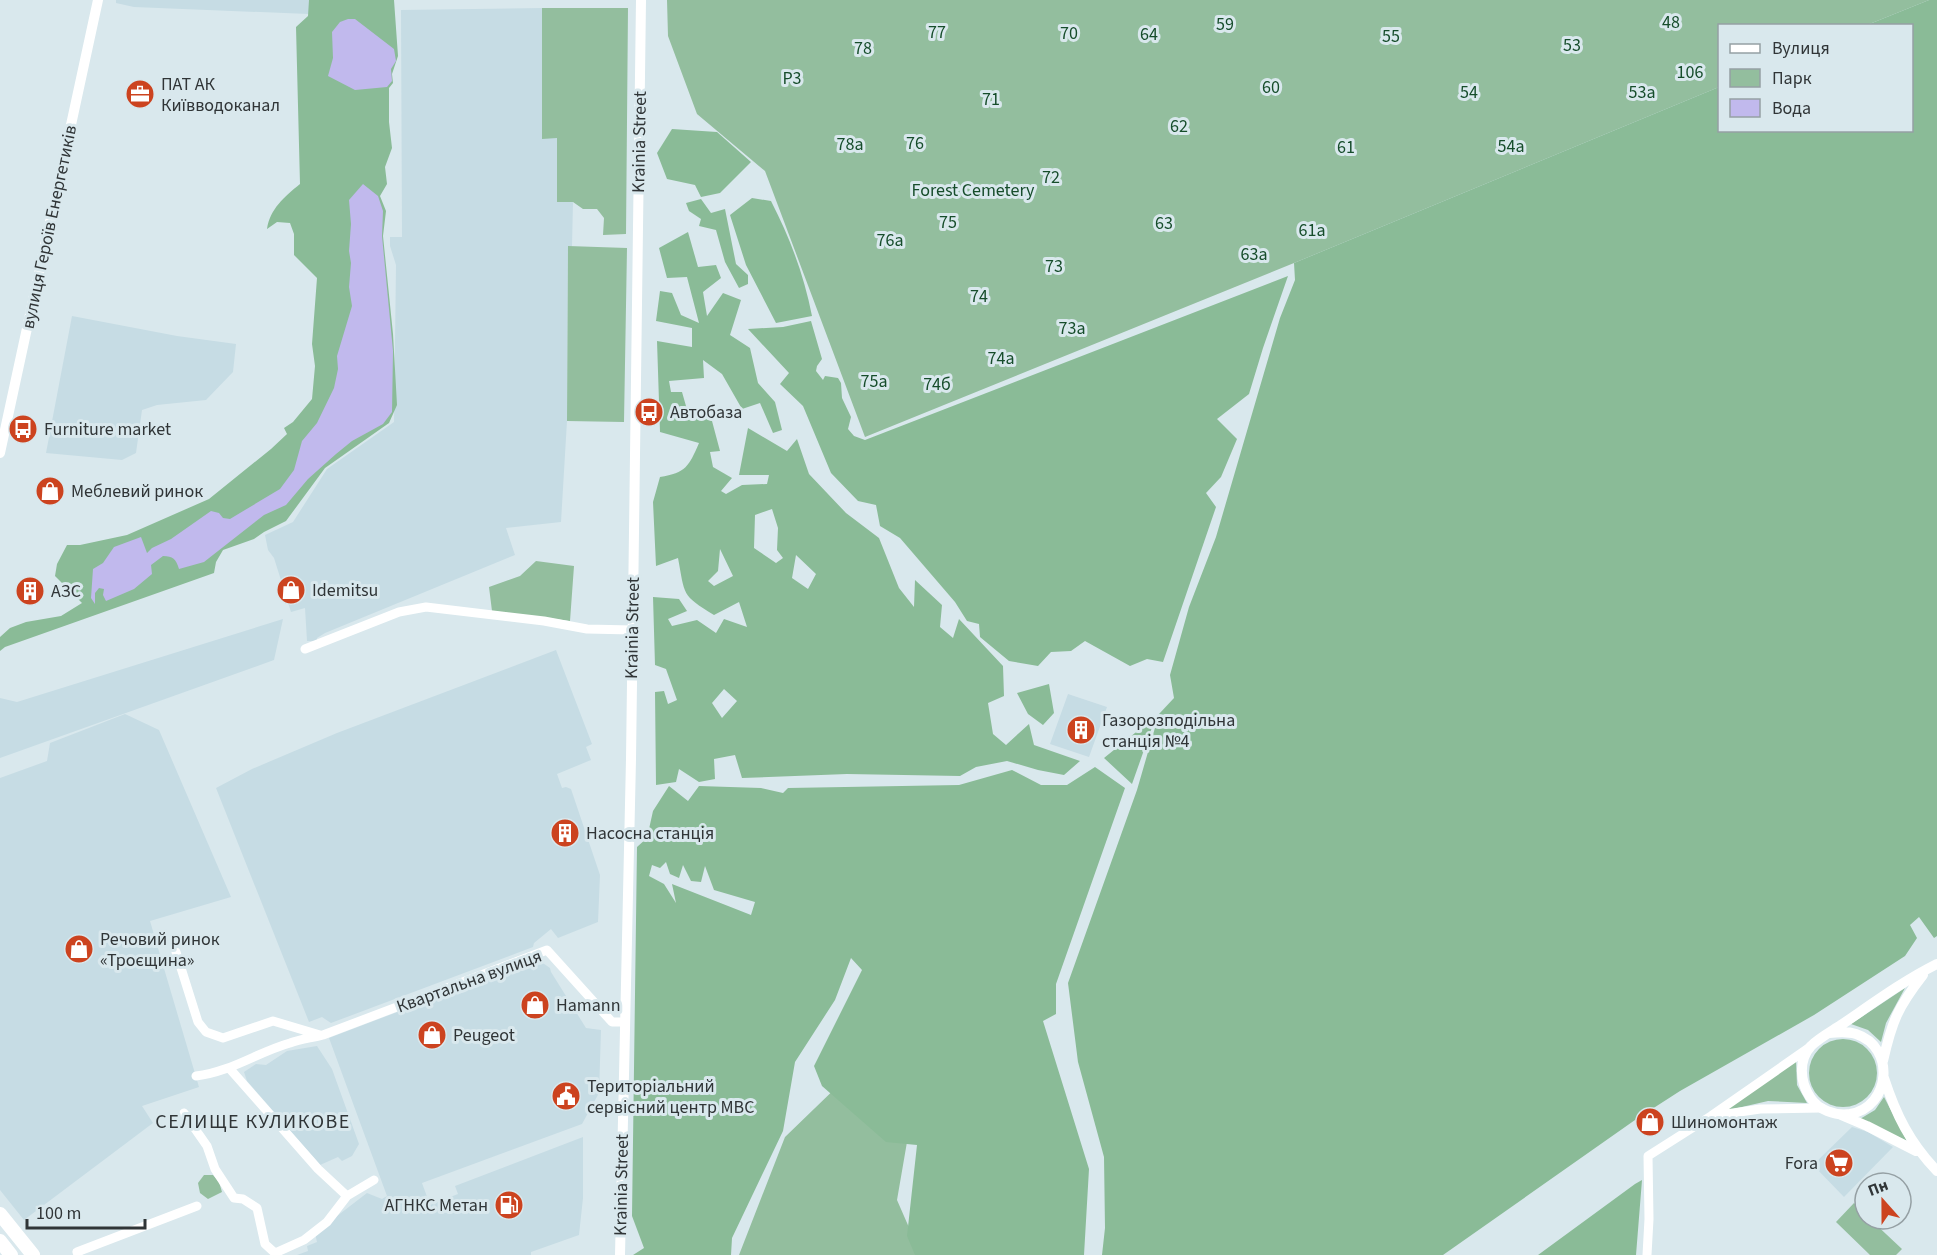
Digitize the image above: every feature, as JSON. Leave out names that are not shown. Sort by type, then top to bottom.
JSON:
[{"type":"main road","points":[[0,1214],[33,1255]]},
{"type":"main road","points":[[0,1241],[11,1255]]},
{"type":"street","name":"вулиця Героїв Енергетиків","points":[[0,453],[98,0]]},
{"type":"street","name":"Krainia Street","points":[[620,1255],[641,0]]},
{"type":"street","points":[[305,649],[399,612],[426,607],[544,621],[587,629],[632,630]]},
{"type":"street","name":"Квартальна вулиця","points":[[323,1035],[547,950],[612,1022],[624,1022]]},
{"type":"street","points":[[176,952],[198,1022],[206,1032],[223,1038],[273,1022],[323,1035]]},
{"type":"street","points":[[1647,1255],[1650,1220],[1648,1156],[1711,1116],[1829,1033],[1933,966]]},
{"type":"street","points":[[1882,1061],[1891,1026],[1901,1004],[1933,966]]},
{"type":"street","points":[[1829,1033],[1856,1034],[1868,1040],[1877,1049],[1882,1061],[1884,1078],[1901,1122],[1919,1152],[1937,1171]]},
{"type":"street","points":[[196,1076],[230,1069],[289,1043],[323,1035]]},
{"type":"street","points":[[1812,1045],[1802,1065],[1802,1076],[1808,1094],[1822,1108]]},
{"type":"street","points":[[230,1069],[318,1169],[347,1196]]},
{"type":"street","points":[[1838,1114],[1851,1114],[1868,1105],[1881,1090],[1884,1078]]},
{"type":"street","points":[[1711,1116],[1760,1109],[1822,1108],[1867,1126],[1919,1152]]},
{"type":"street","points":[[184,1113],[207,1146],[215,1169],[234,1198],[243,1199],[257,1208],[265,1244],[275,1253],[304,1240],[327,1222],[347,1196],[374,1180]]},
{"type":"street","points":[[78,1255],[77,1252],[86,1248],[197,1206]]},
{"type":"shaded area","points":[[116,0],[313,0],[309,14],[134,7],[116,3]]},
{"type":"shaded area","points":[[542,8],[542,138],[557,138],[557,202],[573,202],[572,246],[568,247],[567,421],[561,522],[506,528],[515,555],[325,633],[317,638],[317,641],[307,641],[305,608],[291,612],[274,558],[268,550],[265,535],[293,522],[327,469],[394,422],[396,265],[390,246],[390,237],[402,237],[401,10]]},
{"type":"shaded area","points":[[72,316],[177,336],[236,344],[233,372],[206,400],[157,405],[142,410],[136,453],[122,460],[46,453]]},
{"type":"shaded area","points":[[283,619],[274,660],[0,758],[0,698],[17,702]]},
{"type":"shaded area","points":[[556,650],[592,744],[586,747],[591,760],[557,774],[562,788],[571,789],[600,875],[598,922],[558,938],[551,929],[534,943],[533,947],[331,1023],[322,1017],[309,1022],[216,788],[252,769],[337,733]]},
{"type":"shaded area","name":"Газорозподільна станція №4","points":[[1068,694],[1107,707],[1089,757],[1050,744]]},
{"type":"shaded area","name":"Речовий ринок «Троєщина»","points":[[125,714],[159,730],[231,897],[150,921],[199,1087],[142,1106],[153,1123],[24,1220],[0,1190],[0,778],[47,761],[50,743]]},
{"type":"shaded area","points":[[537,959],[550,968],[586,1028],[601,1030],[599,1093],[582,1124],[422,1183],[430,1205],[458,1194],[455,1186],[583,1137],[583,1198],[579,1235],[531,1252],[531,1255],[297,1255],[308,1251],[307,1246],[317,1242],[315,1233],[367,1193],[382,1199],[387,1196],[329,1038]]},
{"type":"shaded area","points":[[317,1046],[332,1069],[359,1144],[352,1156],[342,1161],[338,1157],[320,1165],[247,1081],[244,1072],[256,1064],[266,1065],[287,1051]]},
{"type":"shaded area","points":[[1852,1127],[1868,1132],[1893,1147],[1869,1171],[1853,1171],[1853,1188],[1844,1197],[1813,1165]]},
{"type":"green space","points":[[309,0],[394,0],[398,56],[392,74],[393,83],[389,88],[392,148],[385,167],[387,184],[380,196],[386,211],[383,236],[393,334],[397,405],[389,423],[325,468],[286,521],[254,539],[223,550],[216,562],[214,573],[5,647],[0,651],[0,637],[10,628],[26,622],[61,616],[82,603],[55,576],[57,564],[67,545],[80,545],[127,535],[209,499],[287,434],[284,428],[293,422],[312,399],[315,366],[312,344],[317,278],[294,255],[294,234],[290,223],[277,222],[267,229],[275,209],[300,184],[296,27],[308,16]]},
{"type":"green space","name":"Forest Cemetery","points":[[667,0],[1929,0],[1869,24],[1718,24],[1718,87],[865,437],[765,171],[697,114],[668,36]]},
{"type":"green space","points":[[1929,0],[1937,0],[1937,936],[1934,938],[1919,917],[1910,925],[1917,938],[1905,956],[1814,1015],[1680,1091],[1635,1120],[1443,1255],[1102,1255],[1105,1228],[1104,1157],[1078,1062],[1068,983],[1137,790],[1159,714],[1174,698],[1170,675],[1189,607],[1216,537],[1280,318],[1295,280],[1294,263],[1718,87],[1718,132],[1913,132],[1913,24],[1869,24]]},
{"type":"green space","points":[[542,8],[628,8],[626,234],[603,235],[604,218],[597,209],[583,209],[573,202],[557,202],[557,138],[542,139]]},
{"type":"green space","points":[[672,129],[717,132],[751,162],[720,193],[701,197],[695,185],[667,179],[657,153]]},
{"type":"green space","points":[[752,198],[771,201],[796,257],[812,316],[776,323],[746,265],[730,215]]},
{"type":"green space","points":[[701,199],[711,213],[725,209],[736,264],[748,275],[748,284],[739,288],[725,262],[716,230],[699,226],[701,219],[689,211],[686,203]]},
{"type":"green space","points":[[688,232],[698,267],[716,265],[721,278],[703,292],[707,316],[723,293],[741,300],[730,335],[750,348],[758,383],[775,402],[782,430],[773,433],[760,403],[742,409],[722,374],[703,360],[704,378],[669,381],[671,392],[682,392],[688,413],[712,421],[720,451],[710,452],[713,467],[732,478],[721,491],[726,494],[742,485],[767,484],[769,475],[739,475],[748,428],[787,451],[797,439],[809,474],[846,513],[879,538],[899,588],[914,607],[915,580],[942,605],[940,627],[953,638],[959,619],[1003,666],[1004,696],[988,703],[993,734],[1006,745],[1029,724],[1034,745],[1080,761],[1064,775],[1007,761],[976,767],[960,776],[847,774],[742,778],[735,755],[714,759],[715,779],[699,782],[679,769],[676,782],[656,785],[655,692],[664,691],[668,704],[677,700],[666,669],[655,665],[653,597],[679,599],[687,611],[668,619],[672,626],[697,620],[716,633],[724,619],[747,627],[739,602],[714,615],[690,598],[684,587],[678,558],[656,566],[653,502],[660,477],[676,473],[686,467],[699,443],[660,432],[657,341],[692,347],[692,328],[656,321],[660,291],[672,293],[681,315],[699,323],[687,277],[667,278],[659,248]],"holes":[[[772,509],[778,528],[777,550],[783,558],[776,563],[754,548],[755,515]],[[720,549],[733,576],[714,586],[708,581],[718,571]],[[796,555],[816,574],[808,589],[792,578]],[[724,689],[737,701],[722,718],[712,703]]]},
{"type":"green space","points":[[568,246],[627,248],[624,422],[567,421]]},
{"type":"green space","points":[[1288,276],[1249,394],[1217,419],[1237,439],[1221,477],[1206,493],[1216,507],[1163,662],[1147,659],[1130,666],[1085,641],[1071,651],[1051,652],[1038,666],[1009,661],[980,637],[979,624],[967,621],[955,602],[900,538],[880,526],[876,505],[858,501],[831,473],[803,406],[780,384],[789,373],[748,329],[783,327],[811,321],[822,359],[816,371],[823,380],[825,376],[838,378],[841,383],[842,398],[851,417],[848,429],[854,436],[865,440]]},
{"type":"green space","points":[[536,561],[574,566],[570,621],[492,611],[489,587],[520,576]]},
{"type":"green space","points":[[1049,684],[1054,713],[1043,725],[1028,714],[1017,693]]},
{"type":"green space","points":[[1156,716],[1132,784],[1104,758]]},
{"type":"green space","points":[[1095,767],[1125,788],[1056,984],[1056,1014],[1043,1021],[1089,1169],[1084,1255],[915,1255],[907,1236],[917,1145],[886,1142],[822,1086],[814,1066],[862,970],[851,958],[835,1000],[795,1062],[783,1131],[732,1238],[731,1255],[633,1255],[644,1248],[632,1216],[637,847],[647,838],[653,811],[669,786],[688,801],[699,786],[761,788],[783,793],[788,788],[959,785],[1012,770],[1041,785],[1067,785]],"holes":[[[666,862],[670,874],[679,878],[683,865],[691,881],[701,882],[705,866],[714,890],[755,902],[751,915],[672,884],[676,903],[664,884],[649,876],[652,865],[660,868]]]},
{"type":"green space","points":[[1905,988],[1886,1023],[1881,1042],[1868,1030],[1851,1024]]},
{"type":"green space","points":[[1850,1039],[1862,1045],[1871,1054],[1877,1066],[1875,1086],[1867,1097],[1850,1107],[1836,1107],[1819,1097],[1811,1086],[1809,1066],[1819,1049],[1830,1041]]},
{"type":"green space","points":[[1796,1061],[1797,1085],[1807,1103],[1768,1101],[1720,1112]]},
{"type":"green space","points":[[845,1079],[907,1142],[897,1200],[921,1255],[739,1255],[785,1137]]},
{"type":"green space","points":[[1884,1097],[1907,1141],[1860,1119],[1875,1110]]},
{"type":"green space","points":[[204,1175],[213,1175],[219,1182],[222,1192],[208,1199],[200,1193],[198,1183]]},
{"type":"green space","points":[[1642,1180],[1636,1255],[1538,1255],[1635,1184]]},
{"type":"green space","points":[[1853,1204],[1853,1231],[1883,1231],[1902,1249],[1896,1255],[1870,1255],[1836,1222]]},
{"type":"water","points":[[355,19],[394,49],[396,61],[391,69],[392,81],[387,87],[355,90],[328,76],[333,58],[332,32],[340,22]]},
{"type":"water","points":[[363,184],[378,196],[383,211],[382,236],[393,351],[392,412],[383,424],[352,441],[336,454],[308,479],[286,505],[264,515],[204,562],[179,569],[174,559],[163,556],[151,565],[152,574],[134,589],[106,601],[103,595],[104,589],[99,588],[95,593],[95,604],[91,598],[93,569],[103,563],[114,547],[141,537],[147,553],[211,511],[230,519],[280,489],[294,470],[302,441],[317,423],[334,388],[338,369],[337,356],[352,306],[349,287],[351,224],[349,200]]},
{"type":"place","name":"ПАТ АК Київводоканал","points":[[140,94]]},
{"type":"place","name":"Автобаза","points":[[649,412]]},
{"type":"place","name":"Furniture market","points":[[23,429]]},
{"type":"place","name":"Меблевий ринок","points":[[50,491]]},
{"type":"place","name":"Idemitsu","points":[[291,590]]},
{"type":"place","name":"АЗС","points":[[30,591]]},
{"type":"place","name":"Газорозподільна станція №4","points":[[1081,730]]},
{"type":"place","name":"Насосна станція","points":[[565,833]]},
{"type":"place","name":"Речовий ринок «Троєщина»","points":[[79,949]]},
{"type":"place","name":"Hamann","points":[[535,1005]]},
{"type":"place","name":"Peugeot","points":[[432,1035]]},
{"type":"place","name":"Територіальний сервісний центр МВС","points":[[566,1096]]},
{"type":"place","name":"Шиномонтаж","points":[[1650,1122]]},
{"type":"place","name":"Fora","points":[[1839,1163]]},
{"type":"place","name":"АГНКС Метан","points":[[509,1205]]},
{"type":"district","name":"СЕЛИЩЕ КУЛИКОВЕ","points":[[253,1121]]},
{"type":"park label","name":"48","points":[[1671,22]]},
{"type":"park label","name":"59","points":[[1225,24]]},
{"type":"park label","name":"77","points":[[937,32]]},
{"type":"park label","name":"70","points":[[1069,33]]},
{"type":"park label","name":"64","points":[[1149,34]]},
{"type":"park label","name":"55","points":[[1391,36]]},
{"type":"park label","name":"53","points":[[1572,45]]},
{"type":"park label","name":"78","points":[[863,48]]},
{"type":"park label","name":"106","points":[[1690,72]]},
{"type":"park label","name":"Р3","points":[[792,78]]},
{"type":"park label","name":"60","points":[[1271,87]]},
{"type":"park label","name":"54","points":[[1469,92]]},
{"type":"park label","name":"53а","points":[[1642,92]]},
{"type":"park label","name":"71","points":[[991,99]]},
{"type":"park label","name":"62","points":[[1179,126]]},
{"type":"park label","name":"76","points":[[915,143]]},
{"type":"park label","name":"78а","points":[[850,144]]},
{"type":"park label","name":"54а","points":[[1511,146]]},
{"type":"park label","name":"61","points":[[1346,147]]},
{"type":"park label","name":"72","points":[[1051,177]]},
{"type":"park label","name":"75","points":[[948,222]]},
{"type":"park label","name":"63","points":[[1164,223]]},
{"type":"park label","name":"61а","points":[[1312,230]]},
{"type":"park label","name":"76а","points":[[890,240]]},
{"type":"park label","name":"63а","points":[[1254,254]]},
{"type":"park label","name":"73","points":[[1054,266]]},
{"type":"park label","name":"74","points":[[979,296]]},
{"type":"park label","name":"73а","points":[[1072,328]]},
{"type":"park label","name":"74а","points":[[1001,358]]},
{"type":"park label","name":"75а","points":[[874,381]]},
{"type":"park label","name":"74б","points":[[937,384]]}]
